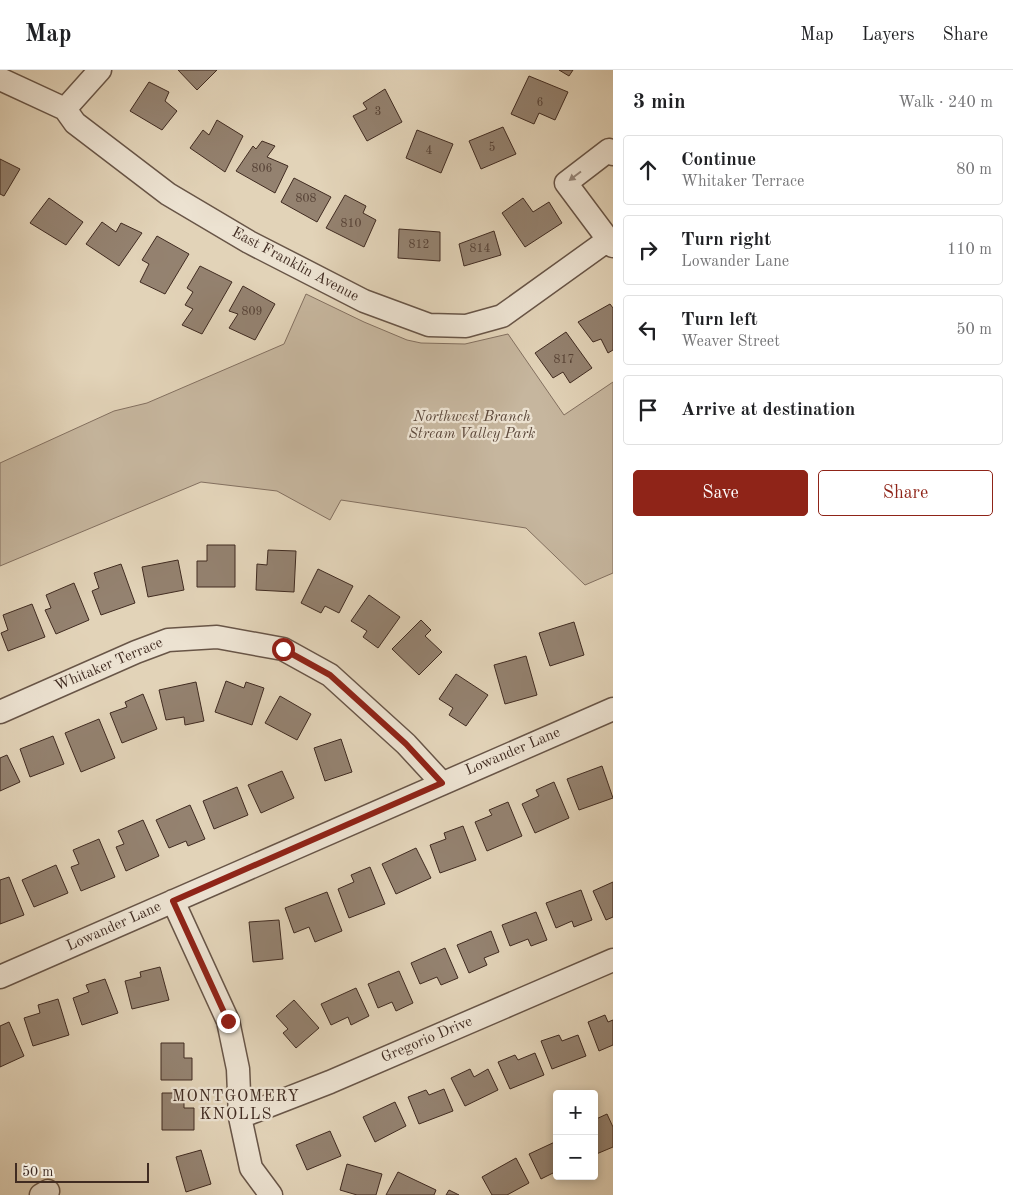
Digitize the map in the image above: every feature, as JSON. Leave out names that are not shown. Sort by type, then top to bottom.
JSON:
[{"type":"street","points":[[65,109],[100,70]]},
{"type":"street","name":"East Franklin Avenue","points":[[0,78],[65,109],[75,123],[168,194],[249,242],[364,302],[429,325],[466,326],[502,316],[611,243]]},
{"type":"street","points":[[611,243],[566,183],[609,150],[613,154]]},
{"type":"street","name":"Whitaker Terrace","points":[[0,712],[136,652],[168,640],[217,637],[283,649],[330,675],[406,744],[442,783]]},
{"type":"street","name":"Lowander Lane","points":[[0,976],[613,709]]},
{"type":"street","points":[[173,901],[228,1021],[238,1069],[240,1117],[251,1168],[271,1195]]},
{"type":"street","name":"Gregorio Drive","points":[[240,1117],[330,1082],[613,960]]},
{"type":"green space","name":"Northwest Branch Stream Valley Park","points":[[306,294],[364,322],[407,340],[421,343],[465,344],[508,334],[564,415],[613,382],[613,573],[585,585],[526,528],[341,500],[330,520],[277,491],[201,482],[0,566],[0,463],[114,411],[147,403],[284,344]]},
{"type":"building","points":[[178,70],[217,70],[197,90]]},
{"type":"building","points":[[559,70],[573,70],[569,76]]},
{"type":"building","points":[[529,76],[568,92],[555,120],[539,113],[534,124],[511,114]]},
{"type":"building","points":[[149,82],[169,92],[165,101],[177,111],[162,130],[130,111]]},
{"type":"building","points":[[385,89],[402,122],[367,141],[353,116],[367,109],[363,103]]},
{"type":"building","points":[[217,120],[243,136],[225,172],[190,148],[203,130],[209,135]]},
{"type":"building","points":[[503,127],[516,154],[481,169],[469,141]]},
{"type":"building","points":[[417,130],[453,144],[441,173],[406,158]]},
{"type":"building","points":[[262,141],[275,146],[267,157],[288,166],[275,193],[236,171],[253,146],[256,149]]},
{"type":"building","points":[[0,159],[20,169],[4,196],[0,194]]},
{"type":"building","points":[[294,178],[331,197],[317,222],[281,202]]},
{"type":"building","points":[[345,195],[366,206],[363,213],[376,220],[364,247],[326,228]]},
{"type":"building","points":[[49,198],[83,222],[66,245],[30,223]]},
{"type":"building","points":[[523,198],[533,212],[549,202],[562,223],[525,247],[502,213]]},
{"type":"building","points":[[102,222],[116,232],[121,223],[142,233],[119,266],[86,244]]},
{"type":"building","points":[[399,229],[440,232],[440,261],[398,258]]},
{"type":"building","points":[[494,231],[501,255],[464,266],[459,244]]},
{"type":"building","points":[[157,236],[189,254],[165,294],[140,282],[149,264],[142,260]]},
{"type":"building","points":[[200,266],[232,282],[202,334],[182,325],[193,309],[185,305],[193,292],[187,288]]},
{"type":"building","points":[[243,286],[275,304],[255,340],[229,328],[238,314],[229,311]]},
{"type":"building","points":[[610,304],[613,308],[613,350],[608,353],[601,339],[593,342],[578,322]]},
{"type":"building","points":[[566,332],[592,368],[570,383],[563,372],[553,378],[535,353]]},
{"type":"building","points":[[207,545],[235,545],[235,587],[197,587],[197,561],[207,561]]},
{"type":"building","points":[[268,550],[296,551],[294,592],[256,590],[257,564],[267,565]]},
{"type":"building","points":[[178,560],[184,590],[148,597],[142,567]]},
{"type":"building","points":[[121,564],[135,603],[101,615],[92,591],[99,588],[94,573]]},
{"type":"building","points":[[318,569],[353,586],[339,613],[325,606],[321,613],[301,603]]},
{"type":"building","points":[[74,583],[89,620],[56,634],[45,610],[51,608],[46,595]]},
{"type":"building","points":[[369,595],[400,617],[378,648],[363,637],[367,631],[351,621]]},
{"type":"building","points":[[32,604],[45,637],[8,651],[1,633],[8,630],[3,615]]},
{"type":"building","points":[[421,620],[431,630],[425,636],[442,652],[419,675],[392,649]]},
{"type":"building","points":[[574,622],[584,655],[550,666],[539,633]]},
{"type":"building","points":[[526,656],[537,695],[505,704],[494,665]]},
{"type":"building","points":[[456,674],[488,695],[466,726],[449,715],[453,708],[439,699]]},
{"type":"building","points":[[226,681],[244,688],[246,682],[264,688],[252,725],[215,712]]},
{"type":"building","points":[[196,682],[204,721],[185,725],[184,717],[166,720],[159,690]]},
{"type":"building","points":[[143,694],[157,729],[122,743],[110,713],[127,707],[125,702]]},
{"type":"building","points":[[280,696],[311,714],[297,740],[265,723]]},
{"type":"building","points":[[99,719],[115,758],[81,772],[65,733]]},
{"type":"building","points":[[53,736],[64,764],[30,777],[20,749]]},
{"type":"building","points":[[341,739],[352,772],[325,781],[314,748]]},
{"type":"building","points":[[7,755],[20,782],[0,791],[0,758]]},
{"type":"building","points":[[602,766],[613,798],[579,810],[567,779]]},
{"type":"building","points":[[282,771],[294,798],[261,813],[248,785]]},
{"type":"building","points":[[554,782],[569,818],[535,833],[522,804],[539,796],[536,790]]},
{"type":"building","points":[[237,787],[248,815],[214,829],[203,801]]},
{"type":"building","points":[[508,802],[522,836],[487,851],[475,822],[492,815],[489,810]]},
{"type":"building","points":[[190,805],[205,839],[188,846],[186,841],[169,848],[156,820]]},
{"type":"building","points":[[143,820],[159,856],[126,871],[116,847],[124,844],[118,831]]},
{"type":"building","points":[[463,826],[476,860],[440,873],[430,845],[446,839],[444,833]]},
{"type":"building","points":[[99,839],[115,877],[81,891],[71,867],[79,864],[73,850]]},
{"type":"building","points":[[416,848],[431,878],[396,894],[382,864]]},
{"type":"building","points":[[56,865],[68,893],[34,907],[22,880]]},
{"type":"building","points":[[370,867],[385,904],[349,918],[338,889],[354,882],[351,875]]},
{"type":"building","points":[[9,877],[24,915],[0,924],[0,880]]},
{"type":"building","points":[[613,882],[613,917],[606,920],[593,891]]},
{"type":"building","points":[[581,890],[592,920],[574,927],[572,921],[556,928],[546,903]]},
{"type":"building","points":[[327,892],[342,931],[315,942],[309,927],[294,933],[285,908]]},
{"type":"building","points":[[536,912],[547,940],[531,946],[528,939],[510,946],[502,925]]},
{"type":"building","points":[[279,920],[283,959],[253,962],[249,922]]},
{"type":"building","points":[[491,931],[499,952],[484,958],[487,965],[469,973],[457,945]]},
{"type":"building","points":[[445,948],[458,978],[441,985],[437,977],[420,984],[411,963]]},
{"type":"building","points":[[160,967],[169,1000],[132,1009],[125,981],[141,977],[140,972]]},
{"type":"building","points":[[399,971],[413,1003],[396,1011],[392,1002],[378,1008],[368,984]]},
{"type":"building","points":[[105,979],[118,1013],[82,1025],[73,998],[89,992],[86,985]]},
{"type":"building","points":[[356,988],[369,1016],[351,1025],[348,1017],[331,1025],[321,1004]]},
{"type":"building","points":[[58,999],[69,1035],[33,1046],[24,1018],[40,1013],[38,1005]]},
{"type":"building","points":[[294,1000],[319,1028],[296,1048],[283,1033],[288,1029],[276,1016]]},
{"type":"building","points":[[605,1015],[608,1022],[613,1020],[613,1045],[599,1051],[588,1022]]},
{"type":"building","points":[[9,1022],[24,1056],[0,1067],[0,1026]]},
{"type":"building","points":[[559,1035],[562,1041],[578,1035],[586,1056],[552,1069],[541,1041]]},
{"type":"building","points":[[161,1043],[184,1043],[184,1058],[192,1058],[192,1080],[161,1080]]},
{"type":"building","points":[[535,1053],[544,1075],[510,1089],[498,1062],[515,1055],[518,1060]]},
{"type":"building","points":[[470,1069],[474,1077],[488,1069],[498,1090],[465,1106],[451,1078]]},
{"type":"building","points":[[444,1089],[453,1111],[419,1124],[408,1097],[426,1090],[429,1095]]},
{"type":"building","points":[[162,1093],[184,1093],[184,1108],[194,1108],[194,1130],[162,1130]]},
{"type":"building","points":[[395,1102],[406,1126],[375,1142],[363,1117]]},
{"type":"building","points":[[607,1114],[613,1127],[613,1147],[598,1153],[598,1135],[598,1118]]},
{"type":"building","points":[[330,1131],[341,1156],[307,1170],[296,1145]]},
{"type":"building","points":[[553,1143],[553,1173],[541,1179],[529,1154]]},
{"type":"building","points":[[201,1150],[211,1184],[186,1192],[176,1157]]},
{"type":"building","points":[[516,1158],[529,1183],[507,1195],[492,1195],[482,1177]]},
{"type":"building","points":[[347,1164],[382,1174],[376,1195],[357,1195],[340,1190]]},
{"type":"building","points":[[398,1172],[436,1190],[434,1195],[386,1195]]},
{"type":"building","points":[[449,1190],[459,1195],[446,1195]]},
{"type":"district","name":"MONTGOMERY KNOLLS","points":[[236,1106]]},
{"type":"route","points":[[228,1021],[173,901],[442,783],[406,744],[330,675],[283,649]]}]
